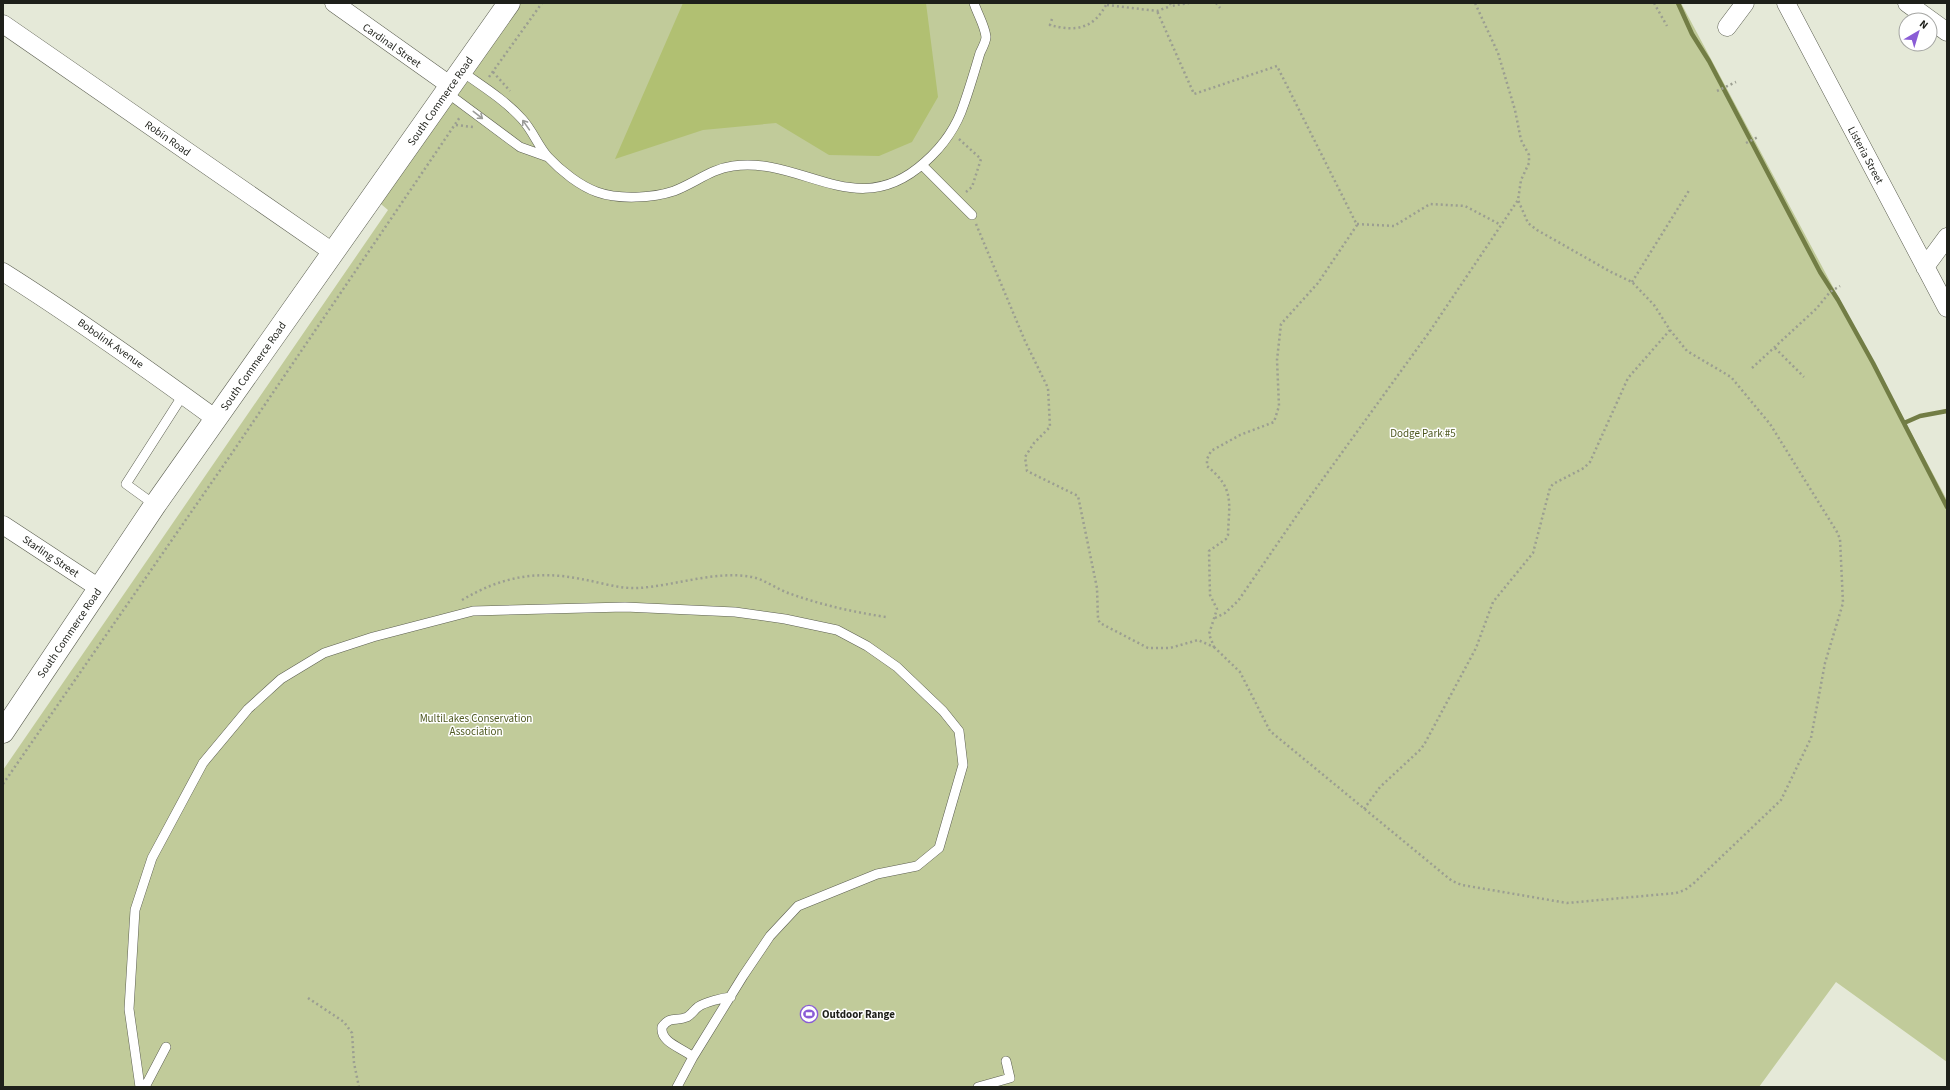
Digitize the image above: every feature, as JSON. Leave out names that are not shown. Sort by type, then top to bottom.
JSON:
[{"type":"street","name":"Cardinal Street","points":[[334,3],[453,83]]},
{"type":"street","name":"South Commerce Road","points":[[3,732],[155,505],[509,3]]},
{"type":"street","points":[[1727,27],[1745,3]]},
{"type":"street","name":"Listeria Street","points":[[1786,3],[1947,308]]},
{"type":"street","points":[[1907,3],[1947,32]]},
{"type":"street","name":"Robin Road","points":[[3,24],[334,253]]},
{"type":"street","points":[[1925,268],[1947,237]]},
{"type":"street","name":"Bobolink Avenue","points":[[3,272],[63,309],[216,419]]},
{"type":"street","name":"Starling Street","points":[[3,525],[99,588]]},
{"type":"lane","points":[[453,83],[485,88],[523,120],[548,157],[570,177],[597,192],[636,198],[674,191],[713,171],[732,166],[750,165],[783,170],[827,184],[862,190],[897,181],[922,165],[936,152],[951,132],[962,110],[986,37],[974,3]]},
{"type":"lane","points":[[453,83],[520,147],[548,157]]},
{"type":"lane","points":[[922,165],[972,215]]},
{"type":"lane","points":[[155,505],[126,484],[183,395]]},
{"type":"lane","points":[[140,1087],[129,1009],[135,910],[152,858],[203,763],[248,709],[281,679],[324,653],[374,637],[473,611],[625,607],[735,612],[785,619],[837,630],[867,646],[897,667],[943,711],[959,731],[963,765],[939,848],[917,866],[878,874],[798,906],[770,936],[742,976],[693,1057],[678,1087]]},
{"type":"lane","points":[[693,1057],[666,1040],[662,1035],[662,1027],[669,1020],[686,1018],[699,1006],[718,998],[730,997]]},
{"type":"lane","points":[[145,1087],[166,1047]]},
{"type":"lane","points":[[978,1087],[1010,1078],[1006,1061]]},
{"type":"path","points":[[490,75],[542,3]]},
{"type":"path","points":[[1052,18],[1050,25],[1064,29],[1077,29],[1094,22],[1107,4],[1157,11],[1171,4],[1189,3]]},
{"type":"path","points":[[1216,3],[1220,8]]},
{"type":"path","points":[[1215,618],[1224,613],[1238,601],[1304,505],[1430,331],[1518,200],[1521,180],[1529,163],[1529,155],[1521,140],[1515,110],[1498,53],[1475,3]]},
{"type":"path","points":[[1654,3],[1667,26]]},
{"type":"path","points":[[1157,11],[1194,94],[1277,66],[1357,224]]},
{"type":"path","points":[[1717,91],[1736,82]]},
{"type":"path","points":[[3,784],[230,456],[460,117]]},
{"type":"path","points":[[951,132],[980,159],[972,187],[956,199]]},
{"type":"path","points":[[1746,142],[1758,137]]},
{"type":"path","points":[[1632,282],[1690,190]]},
{"type":"path","points":[[972,215],[1025,341],[1049,392],[1051,424],[1050,427],[1034,443],[1025,457],[1027,470],[1075,493],[1078,496],[1096,588],[1098,619],[1100,623],[1148,648],[1170,648],[1198,640],[1214,647],[1240,672],[1270,731],[1364,809],[1457,883],[1567,903],[1676,893],[1685,890],[1694,883],[1781,800],[1811,738],[1825,663],[1843,603],[1840,539],[1770,424],[1731,377],[1692,355],[1670,330],[1654,305],[1632,282],[1610,272],[1537,230],[1528,223],[1518,200]]},
{"type":"path","points":[[1357,224],[1394,226],[1430,204],[1466,206],[1501,225]]},
{"type":"path","points":[[1214,647],[1209,634],[1215,618],[1216,609],[1210,595],[1209,550],[1226,539],[1228,536],[1229,504],[1228,490],[1220,476],[1207,466],[1206,459],[1210,451],[1240,435],[1274,422],[1279,406],[1277,360],[1281,324],[1318,283],[1357,224]]},
{"type":"path","points":[[1752,368],[1816,309],[1830,292],[1840,286]]},
{"type":"path","points":[[1364,809],[1380,787],[1425,743],[1476,648],[1493,602],[1533,553],[1550,488],[1553,484],[1584,468],[1590,462],[1628,378],[1670,330]]},
{"type":"path","points":[[1775,348],[1804,376]]},
{"type":"path","points":[[462,601],[500,582],[514,577],[538,574],[579,578],[637,588],[738,575],[755,578],[781,591],[811,601],[886,617]]},
{"type":"path","points":[[308,998],[344,1022],[352,1033],[354,1063],[359,1087]]},
{"type":"green space","name":"Dodge Park #5","points":[[514,3],[1681,3],[1947,500],[1947,1062],[1836,982],[1759,1087],[3,1087],[3,770],[388,210],[375,199]]},
{"type":"green space","points":[[683,3],[926,3],[938,97],[912,142],[879,156],[829,155],[776,123],[703,130],[615,159]]},
{"type":"waterway","points":[[1678,3],[1692,34],[1709,61],[1820,272],[1838,300],[1873,363],[1947,507]]},
{"type":"waterway","points":[[1904,423],[1920,416],[1947,411]]},
{"type":"place","name":"Outdoor Range","points":[[809,1014]]},
{"type":"park label","name":"MultiLakes Conservation Association","points":[[476,724]]}]
